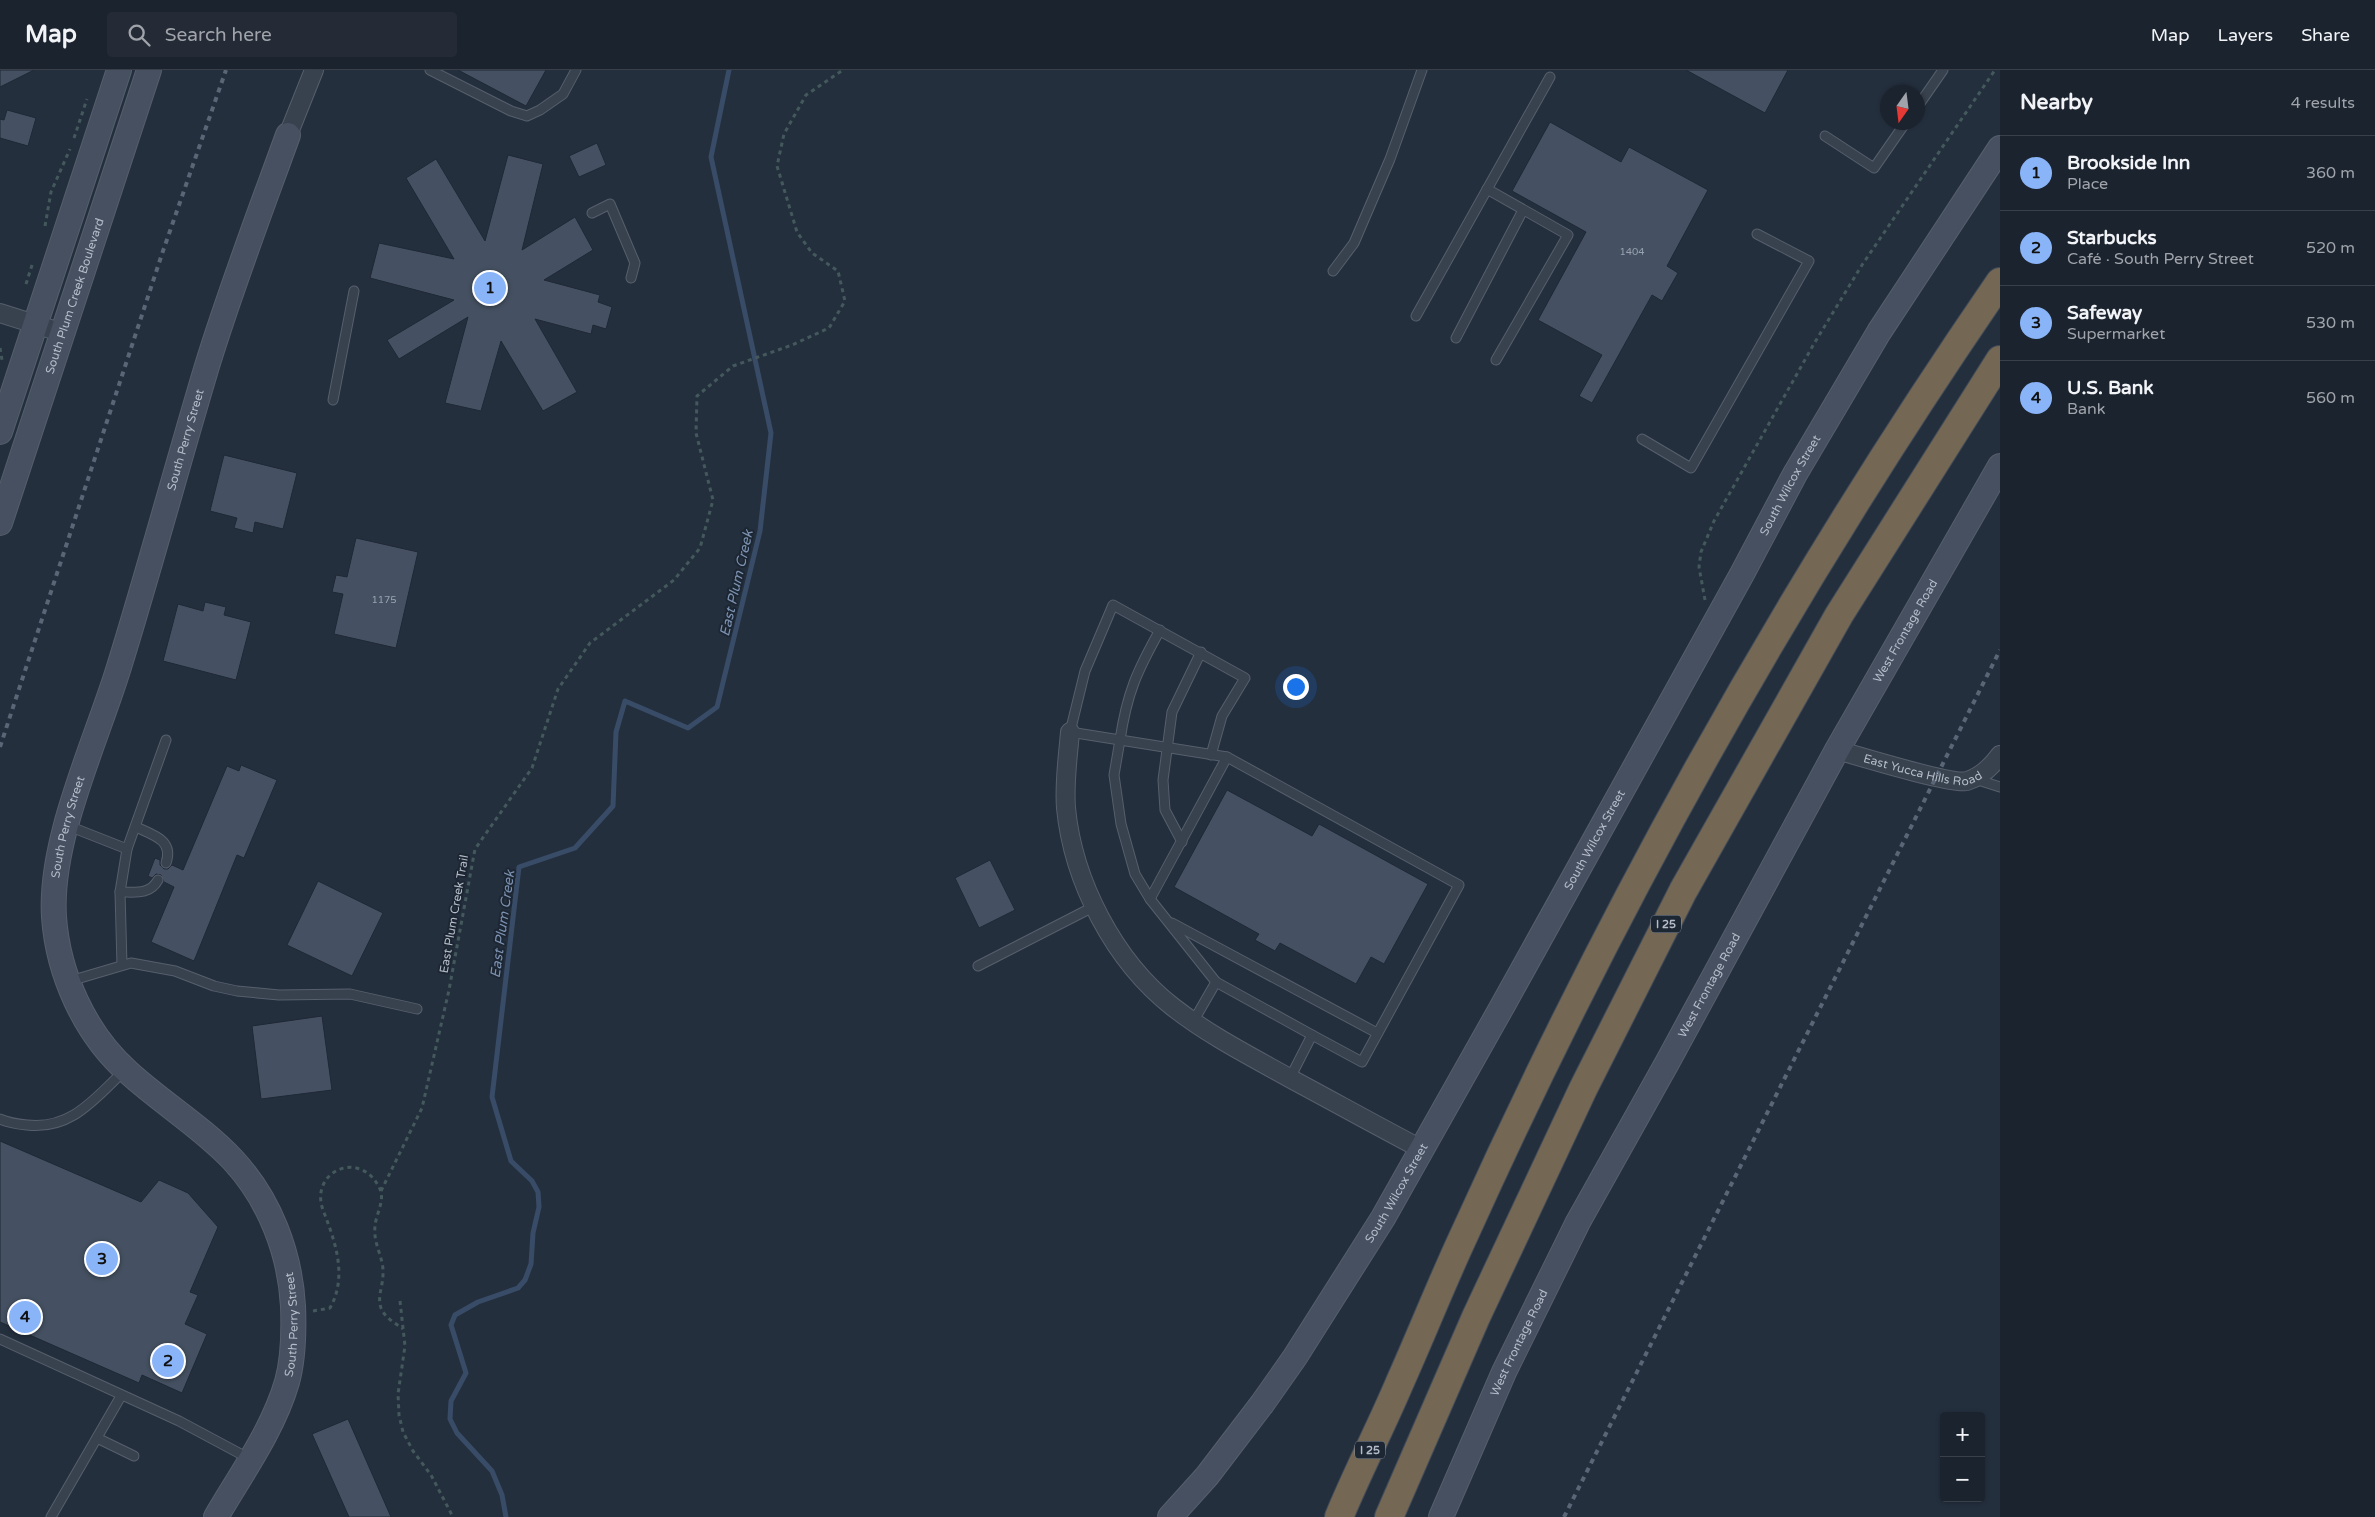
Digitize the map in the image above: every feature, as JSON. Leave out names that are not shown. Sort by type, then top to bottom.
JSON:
[{"type":"highway","name":"I 25","points":[[1339,1517],[1400,1383],[1464,1234],[1519,1118],[1646,865],[1791,611],[1857,501],[2000,282]]},
{"type":"highway","name":"I 25","points":[[1389,1517],[1476,1317],[1583,1089],[1688,883],[1839,615],[2000,360]]},
{"type":"highway","points":[[1394,1517],[1476,1317]]},
{"type":"highway","points":[[1330,1517],[1400,1383]]},
{"type":"main road","points":[[0,432],[118,70]]},
{"type":"main road","name":"South Plum Creek Boulevard","points":[[0,523],[149,70]]},
{"type":"main road","name":"South Perry Street","points":[[216,1517],[272,1421],[287,1383],[292,1362],[293,1313],[287,1262],[268,1209],[248,1179],[214,1142],[125,1070],[102,1043],[82,1012],[68,982],[57,944],[54,915],[54,885],[66,826],[128,638],[227,304],[288,135]]},
{"type":"main road","name":"South Wilcox Street","points":[[1170,1517],[1227,1450],[1295,1357],[1373,1234],[1423,1150],[1742,574],[1795,474],[1879,332],[2000,148]]},
{"type":"main road","name":"West Frontage Road","points":[[1441,1517],[1482,1419],[1550,1274],[1837,750],[2000,466]]},
{"type":"street","name":"South Perry Street","points":[[288,135],[314,70]]},
{"type":"street","points":[[0,313],[62,333]]},
{"type":"street","points":[[1070,732],[1065,788],[1066,809],[1081,871],[1095,906],[1136,972],[1164,1000],[1219,1039],[1423,1150]]},
{"type":"street","name":"East Yucca Hills Road","points":[[1837,750],[1947,779],[1966,781],[1979,775],[2000,755]]},
{"type":"lane","points":[[430,70],[511,111],[527,116],[540,110],[563,94],[576,70]]},
{"type":"lane","points":[[1333,271],[1354,243],[1390,159],[1422,70]]},
{"type":"lane","points":[[1925,96],[1943,70]]},
{"type":"lane","points":[[1416,316],[1550,77]]},
{"type":"lane","points":[[1824,136],[1874,168],[1900,130]]},
{"type":"lane","points":[[1487,189],[1568,235],[1496,360]]},
{"type":"lane","points":[[592,213],[610,204],[635,263],[632,278]]},
{"type":"lane","points":[[1456,338],[1523,210]]},
{"type":"lane","points":[[1642,439],[1691,468],[1809,261],[1757,234]]},
{"type":"lane","points":[[333,400],[354,291]]},
{"type":"lane","points":[[1160,630],[1138,669],[1125,705],[1120,740],[1114,775],[1121,824],[1134,874],[1150,899],[1216,982],[1362,1062],[1459,885],[1227,757],[1212,754],[1120,740],[1070,732],[1085,671],[1114,605],[1201,652],[1245,678],[1222,716],[1212,754]]},
{"type":"lane","points":[[1182,842],[1165,810],[1162,780],[1172,712],[1201,652]]},
{"type":"lane","points":[[122,965],[120,892],[127,849],[166,740]]},
{"type":"lane","points":[[1150,899],[1227,757]]},
{"type":"lane","points":[[1972,778],[2000,787]]},
{"type":"lane","points":[[66,826],[127,849]]},
{"type":"lane","points":[[136,827],[166,843],[168,850],[166,863]]},
{"type":"lane","points":[[120,892],[149,890],[154,888],[158,880]]},
{"type":"lane","points":[[978,966],[1095,906]]},
{"type":"lane","points":[[1167,920],[1377,1033]]},
{"type":"lane","points":[[68,982],[132,963],[175,971],[214,986],[237,991],[279,995],[350,994],[417,1009]]},
{"type":"lane","points":[[1194,1022],[1216,982]]},
{"type":"lane","points":[[1290,1078],[1312,1035]]},
{"type":"lane","points":[[0,1119],[8,1122],[33,1125],[66,1120],[77,1114],[125,1070]]},
{"type":"lane","points":[[0,1339],[179,1421],[250,1459]]},
{"type":"lane","points":[[50,1517],[121,1396]]},
{"type":"lane","points":[[97,1438],[134,1456]]},
{"type":"path","name":"East Plum Creek Trail","points":[[403,1329],[388,1318],[382,1309],[380,1300],[383,1274],[374,1242],[374,1232],[382,1200],[381,1191],[422,1108],[449,990],[475,849],[532,768],[558,689],[590,643],[674,580],[700,548],[713,500],[696,433],[697,396],[733,366],[829,328],[845,301],[838,271],[812,253],[797,232],[777,166],[784,134],[806,95],[843,70]]},
{"type":"path","points":[[1705,603],[1699,567],[1701,552],[1714,521],[1814,342],[1862,265],[1995,70]]},
{"type":"path","points":[[45,227],[51,192],[72,146],[80,116],[90,92]]},
{"type":"path","points":[[25,287],[29,271],[38,253]]},
{"type":"path","points":[[0,348],[2,361],[0,364]]},
{"type":"path","points":[[293,1313],[330,1308],[336,1297],[339,1264],[334,1238],[320,1200],[326,1180],[334,1172],[344,1167],[356,1167],[375,1181],[381,1191]]},
{"type":"path","points":[[400,1301],[404,1360],[398,1394],[399,1415],[403,1432],[439,1488],[453,1517]]},
{"type":"building","points":[[0,70],[34,70],[0,87]]},
{"type":"building","points":[[458,70],[546,70],[526,106]]},
{"type":"building","points":[[1686,70],[1788,70],[1765,113]]},
{"type":"building","points":[[7,110],[36,118],[28,146],[0,138],[0,119],[4,120]]},
{"type":"building","points":[[1550,122],[1621,162],[1629,147],[1708,190],[1667,266],[1678,273],[1662,301],[1652,295],[1592,403],[1579,396],[1602,355],[1538,320],[1586,232],[1512,191]]},
{"type":"building","points":[[597,143],[606,165],[579,177],[569,156]]},
{"type":"building","points":[[508,155],[543,164],[522,250],[575,217],[593,250],[544,280],[600,295],[598,302],[612,307],[606,329],[593,325],[591,334],[535,319],[577,392],[543,411],[501,341],[481,411],[445,403],[468,317],[399,359],[387,340],[454,300],[370,278],[379,243],[454,259],[406,178],[436,159],[485,241]]},
{"type":"building","points":[[224,455],[297,473],[283,529],[255,522],[253,533],[234,528],[237,518],[210,511]]},
{"type":"building","points":[[356,538],[418,552],[396,648],[334,634],[343,594],[332,592],[336,575],[347,577]]},
{"type":"building","points":[[205,602],[226,607],[224,615],[251,622],[236,680],[163,661],[178,604],[203,611]]},
{"type":"building","points":[[241,765],[277,780],[244,858],[237,855],[194,961],[151,942],[174,887],[164,882],[161,875],[156,874],[152,878],[148,876],[155,858],[160,860],[160,865],[164,869],[168,869],[172,865],[183,870],[227,766],[239,771]]},
{"type":"building","points":[[1227,790],[1312,836],[1319,824],[1428,884],[1384,964],[1371,957],[1356,984],[1280,943],[1275,951],[1255,940],[1259,934],[1174,887]]},
{"type":"building","points":[[990,860],[1015,910],[979,928],[955,878]]},
{"type":"building","points":[[318,881],[383,913],[352,976],[287,945]]},
{"type":"building","points":[[322,1016],[332,1090],[261,1099],[252,1026]]},
{"type":"building","points":[[0,1141],[141,1202],[159,1180],[188,1193],[218,1227],[190,1292],[198,1295],[185,1324],[207,1334],[182,1393],[142,1375],[139,1383],[0,1322]]},
{"type":"building","points":[[348,1419],[391,1517],[349,1517],[312,1434]]},
{"type":"waterway","name":"East Plum Creek","points":[[506,1517],[502,1495],[492,1471],[457,1433],[450,1419],[451,1401],[466,1373],[451,1325],[455,1315],[478,1302],[518,1288],[525,1280],[531,1264],[533,1233],[539,1207],[538,1192],[532,1181],[511,1161],[492,1097],[519,867],[575,848],[613,806],[616,732],[625,701],[688,728],[717,707],[760,531],[771,433],[711,157],[729,70]]},
{"type":"railway","points":[[0,747],[163,251],[226,70]]},
{"type":"railway","points":[[1564,1517],[2000,650]]},
{"type":"place","name":"Brookside Inn","points":[[490,288]]},
{"type":"place","name":"Safeway","points":[[102,1259]]},
{"type":"place","name":"U.S. Bank","points":[[25,1317]]},
{"type":"place","name":"Starbucks","points":[[168,1361]]}]
